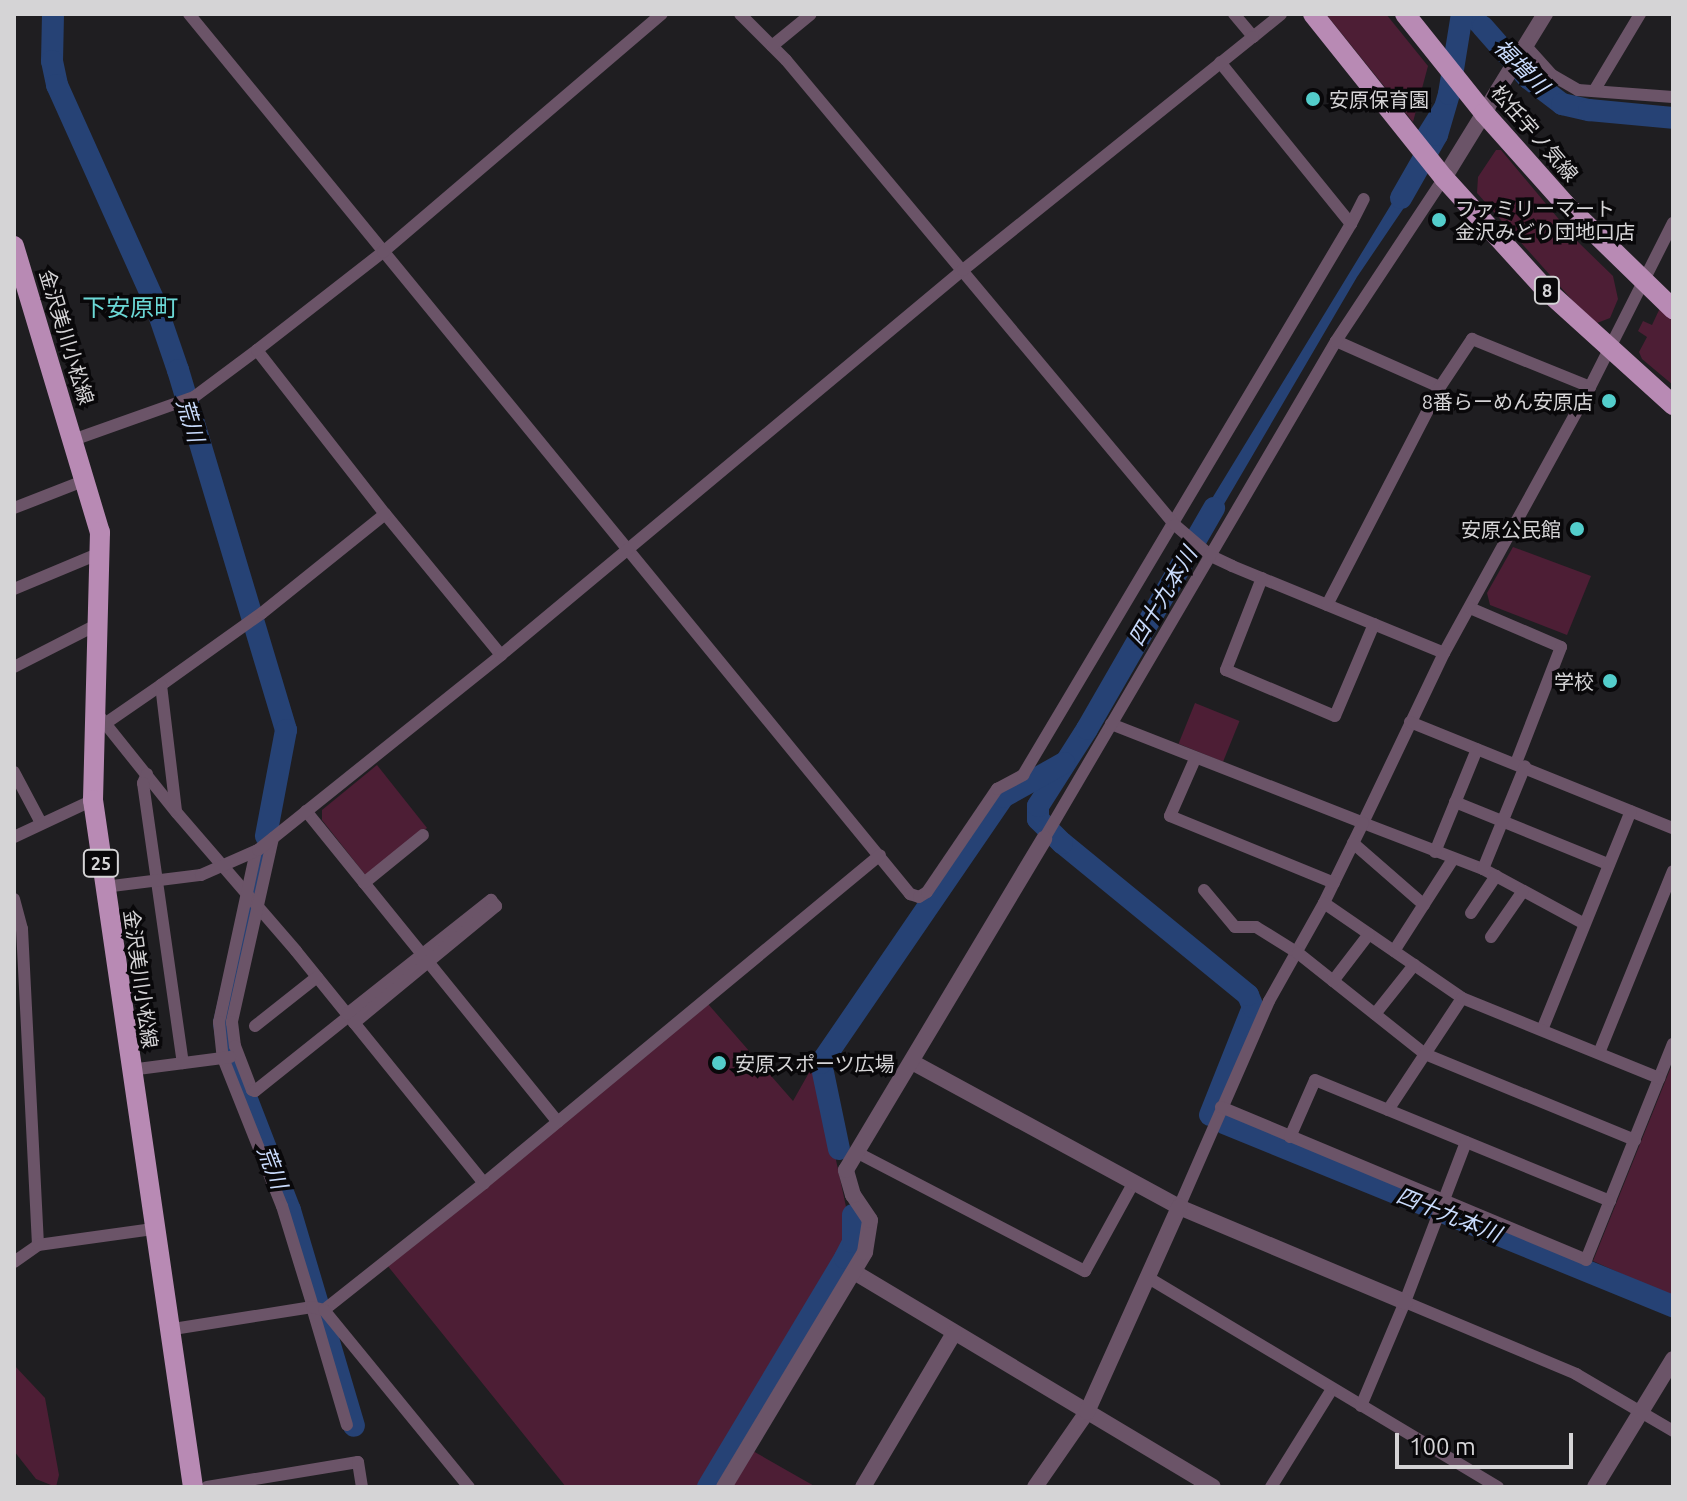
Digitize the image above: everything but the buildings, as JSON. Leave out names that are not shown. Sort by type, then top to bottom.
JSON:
[{"type":"main road","name":"8","points":[[1313,14],[1438,170],[1545,289],[1673,405]]},
{"type":"main road","name":"松任宇ノ気線","points":[[1405,14],[1478,106],[1565,204],[1673,309]]},
{"type":"main road","name":"金沢美川小松線","points":[[14,246],[100,532],[101,718],[93,800],[167,1330],[193,1487]]},
{"type":"street","points":[[189,14],[910,894],[919,897],[927,892],[997,789],[1023,775],[1178,528],[1364,199]]},
{"type":"street","points":[[73,440],[189,399],[257,350],[383,252],[662,14]]},
{"type":"street","points":[[740,14],[772,46],[963,270],[1178,528],[1206,552],[1444,653]]},
{"type":"street","points":[[772,46],[811,14]]},
{"type":"street","points":[[1234,14],[1253,37]]},
{"type":"street","points":[[104,887],[201,875],[256,851],[501,655],[963,270],[1281,14]]},
{"type":"street","points":[[724,1487],[865,1252],[870,1220],[853,1195],[846,1170],[856,1152],[1111,724],[1206,552],[1478,106],[1507,74],[1545,14]]},
{"type":"street","points":[[1594,91],[1640,14]]},
{"type":"street","points":[[1522,50],[1552,75],[1578,90],[1672,95]]},
{"type":"street","points":[[1220,62],[1351,224]]},
{"type":"street","points":[[1035,1487],[1087,1412],[1269,1001],[1324,903],[1444,653],[1590,387],[1673,223]]},
{"type":"street","points":[[1327,605],[1440,387],[1472,339],[1590,387]]},
{"type":"street","points":[[1336,341],[1440,387]]},
{"type":"street","points":[[257,350],[385,514],[501,655]]},
{"type":"street","points":[[14,508],[86,480]]},
{"type":"street","points":[[385,514],[244,627],[161,685],[101,718],[484,1183]]},
{"type":"street","points":[[14,589],[100,553]]},
{"type":"street","points":[[1262,578],[1226,670],[1335,716],[1374,624]]},
{"type":"street","points":[[1470,608],[1561,647],[1483,869]]},
{"type":"street","points":[[14,667],[100,623]]},
{"type":"street","points":[[161,685],[177,813]]},
{"type":"street","points":[[1410,722],[1673,828]]},
{"type":"street","points":[[1111,724],[1483,869],[1583,923]]},
{"type":"street","points":[[1435,852],[1477,749]]},
{"type":"street","points":[[1195,759],[1170,816],[1334,883]]},
{"type":"street","points":[[14,772],[41,823]]},
{"type":"street","points":[[147,774],[143,783],[183,1063]]},
{"type":"street","points":[[14,837],[93,800]]},
{"type":"street","points":[[1455,802],[1608,864]]},
{"type":"street","points":[[306,811],[558,1122]]},
{"type":"street","points":[[1542,1030],[1631,811]]},
{"type":"street","points":[[364,883],[423,835]]},
{"type":"street","points":[[273,838],[232,1022],[238,1056],[255,1091],[496,906],[491,900],[425,958]]},
{"type":"street","points":[[1353,843],[1424,905]]},
{"type":"street","points":[[256,851],[219,1022],[223,1058],[282,1206],[318,1308],[347,1425]]},
{"type":"street","points":[[167,1330],[318,1308],[484,1183],[880,855]]},
{"type":"street","points":[[1394,951],[1453,859]]},
{"type":"street","points":[[1599,1053],[1673,871]]},
{"type":"street","points":[[1471,913],[1496,876]]},
{"type":"street","points":[[1204,890],[1235,927],[1256,927],[1298,953],[1425,1054],[1635,1140]]},
{"type":"street","points":[[1491,937],[1523,891]]},
{"type":"street","points":[[14,899],[22,929],[38,1245]]},
{"type":"street","points":[[1324,903],[1462,998],[1659,1078]]},
{"type":"street","points":[[1333,981],[1369,934]]},
{"type":"street","points":[[1375,1014],[1414,965]]},
{"type":"street","points":[[255,1026],[317,977]]},
{"type":"street","points":[[1388,1110],[1462,998]]},
{"type":"street","points":[[1221,1107],[1586,1260],[1673,1044]]},
{"type":"street","points":[[130,1070],[238,1056]]},
{"type":"street","points":[[912,1062],[1179,1207],[1576,1374],[1673,1431]]},
{"type":"street","points":[[1290,1137],[1315,1080],[1610,1201]]},
{"type":"street","points":[[1361,1406],[1405,1302],[1466,1142]]},
{"type":"street","points":[[856,1152],[1085,1271],[1134,1182]]},
{"type":"street","points":[[14,1262],[38,1245],[153,1229]]},
{"type":"street","points":[[854,1272],[1213,1487]]},
{"type":"street","points":[[1147,1277],[1498,1487]]},
{"type":"street","points":[[318,1308],[464,1477],[469,1487]]},
{"type":"street","points":[[863,1487],[954,1333]]},
{"type":"street","points":[[1595,1487],[1673,1359]]},
{"type":"street","points":[[1271,1487],[1332,1389]]},
{"type":"street","points":[[207,1487],[358,1462],[362,1487]]},
{"type":"street","points":[[298,1472],[300,1487]]},
{"type":"shaded area","points":[[1326,14],[1386,14],[1428,66],[1413,122]]},
{"type":"shaded area","points":[[1496,150],[1501,150],[1577,241],[1613,276],[1618,299],[1610,318],[1597,323],[1573,301],[1477,193],[1478,177]]},
{"type":"shaded area","points":[[1660,308],[1673,320],[1673,385],[1642,359],[1639,352],[1647,337],[1638,331],[1643,321],[1652,325]]},
{"type":"shaded area","points":[[1513,547],[1591,576],[1567,635],[1490,605],[1487,593]]},
{"type":"shaded area","points":[[1195,703],[1240,721],[1223,762],[1179,744]]},
{"type":"shaded area","points":[[377,765],[427,828],[367,877],[322,820],[322,810]]},
{"type":"shaded area","points":[[708,1004],[793,1101],[815,1062],[848,1216],[849,1239],[701,1487],[566,1487],[387,1265]]},
{"type":"shaded area","points":[[1673,1062],[1673,1297],[1593,1261]]},
{"type":"shaded area","points":[[14,1365],[45,1398],[59,1475],[56,1487],[36,1479],[14,1451]]},
{"type":"shaded area","points":[[753,1451],[816,1487],[730,1487]]},
{"type":"water","points":[[1453,14],[1486,14],[1495,43],[1502,45],[1498,57],[1470,29],[1464,32],[1463,51],[1455,52]]},
{"type":"water","points":[[1443,90],[1454,97],[1425,144],[1414,137]]},
{"type":"water","points":[[1414,167],[1418,187],[1357,277],[1203,540],[1194,528]]},
{"type":"waterway","name":"荒川","points":[[53,14],[52,61],[57,85],[155,303],[286,730],[266,836]]},
{"type":"waterway","name":"四十九本川","points":[[1401,198],[1437,135],[1449,94],[1462,14]]},
{"type":"waterway","name":"福増川","points":[[1483,27],[1528,78],[1562,104],[1589,110],[1673,118]]},
{"type":"waterway","name":"四十九本川","points":[[1210,1115],[1253,1007],[1248,995],[1062,843],[1038,819],[1038,806],[1087,729],[1214,508]]},
{"type":"waterway","points":[[839,1149],[821,1063],[1003,797],[1064,763]]},
{"type":"waterway","name":"荒川","points":[[254,893],[260,862]]},
{"type":"waterway","name":"荒川","points":[[251,907],[224,1023],[229,1053],[290,1210],[354,1426]]},
{"type":"waterway","name":"四十九本川","points":[[1224,1123],[1673,1306]]},
{"type":"waterway","points":[[708,1487],[845,1258],[853,1242],[853,1215]]},
{"type":"place","name":"安原保育園","points":[[1313,99]]},
{"type":"place","name":"ファミリーマート 金沢みどり団地口店","points":[[1439,220]]},
{"type":"place","name":"8番らーめん安原店","points":[[1609,401]]},
{"type":"place","name":"安原公民館","points":[[1577,529]]},
{"type":"place","name":"学校","points":[[1610,681]]},
{"type":"place","name":"安原スポーツ広場","points":[[719,1063]]},
{"type":"district","name":"下安原町","points":[[130,308]]}]
